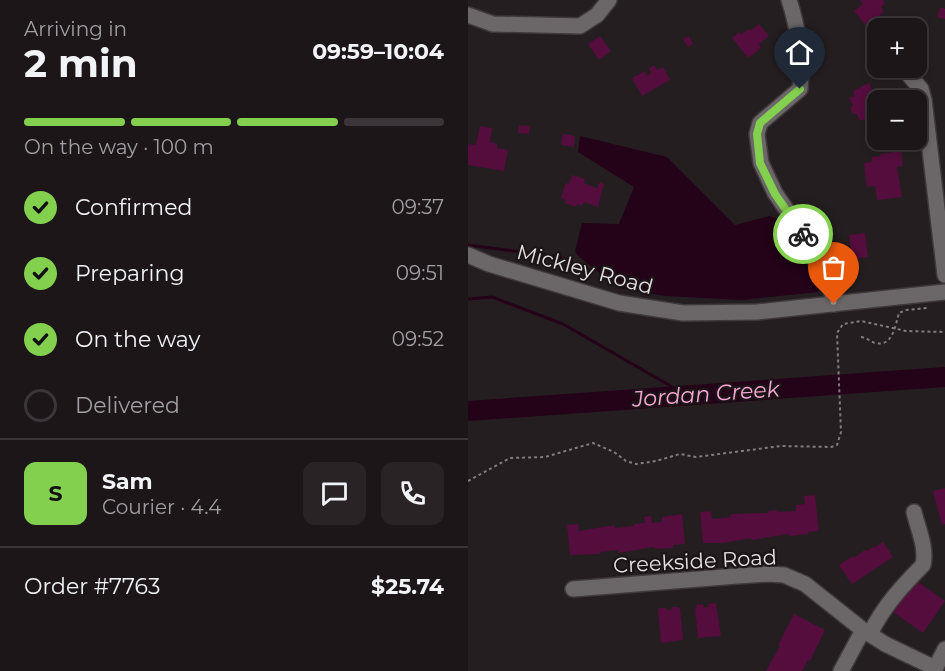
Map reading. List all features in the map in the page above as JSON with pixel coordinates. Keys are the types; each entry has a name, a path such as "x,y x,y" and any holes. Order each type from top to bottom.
{"street":[{"path":"468,15 493,24 580,26 597,15 609,0"},
{"path":"789,0 794,14 802,74 800,89 760,123 757,134 760,163 775,194 826,268 834,304"},
{"path":"912,78 921,89 924,100 945,275"},
{"name":"Mickley Road","path":"469,255 489,264 619,303 683,313 732,314 945,292"},
{"path":"841,671 882,612 923,565 925,557 914,512"},
{"name":"Creekside Road","path":"573,590 737,576 784,575 806,584 867,632 934,670"},
{"path":"934,670 945,649"}],"path":[{"path":"861,337 874,343 885,343 890,339 899,313 927,308"},
{"path":"468,481 510,458 545,457 593,443 636,464 680,454 696,458 781,446 831,447 837,445 841,432 837,341 839,328 848,322 868,321 894,329 945,332"}],"shaded area":[{"path":"580,136 667,157 735,225 770,216 787,222 819,292 741,300 665,296 618,288 578,256 575,251 582,223 619,224 634,187 578,152"}],"building":[{"path":"860,0 883,0 885,4 881,7 884,12 876,18 867,18 866,26 854,11 863,4"},
{"path":"940,7 945,9 945,19 937,17"},
{"path":"759,24 769,36 759,44 761,48 748,58 732,38 739,32 741,35"},
{"path":"600,36 611,51 599,60 588,44"},
{"path":"689,36 693,44 688,47 683,39"},
{"path":"654,65 657,70 663,67 670,80 642,96 632,78 645,71 647,76 651,73 649,68"},
{"path":"869,83 872,90 867,90 867,119 860,121 857,114 852,113 850,109 853,105 849,98 855,96 853,91"},
{"path":"519,125 530,126 529,134 518,133"},
{"path":"480,126 492,128 490,142 497,144 497,148 508,150 504,171 468,165 468,144 476,145"},
{"path":"563,134 575,136 574,147 561,145"},
{"path":"901,151 903,166 897,167 902,197 877,200 875,186 867,187 864,163 872,162 872,157 880,156 880,154"},
{"path":"572,175 585,179 584,183 597,188 600,182 604,184 598,207 584,202 582,206 577,204 576,207 565,203 566,200 561,198 566,183 569,184"},
{"path":"830,225 831,233 819,235 818,227"},
{"path":"865,233 868,257 849,259 848,254 851,254 849,235"},
{"path":"945,488 945,524 942,525 933,491"},
{"path":"815,495 819,531 724,543 703,543 700,512 711,511 712,519 731,517 731,514 768,513 768,511 777,510 777,512 796,511 796,505 805,504 804,496"},
{"path":"682,514 685,544 673,545 673,548 655,549 654,547 618,553 618,550 600,552 600,554 570,555 567,525 578,524 579,531 615,525 615,528 645,523 644,517 651,516 652,523 662,522 662,517"},
{"path":"883,542 893,557 852,584 839,565"},
{"path":"915,580 945,601 923,633 893,612"},
{"path":"716,603 721,636 698,638 696,605 703,604 704,608 709,607 708,604"},
{"path":"671,607 680,609 683,640 661,643 658,611 659,608 671,610"},
{"path":"794,614 825,630 810,661 808,660 802,671 766,671 780,646 778,645"}],"waterway":[{"path":"468,245 561,257"},
{"path":"468,299 492,297 563,324 688,396"},
{"name":"Jordan Creek","path":"468,411 945,377"}],"way so far":[{"path":"803,234 826,268 834,304"}],"route":[{"path":"800,89 760,123 757,134 760,163 775,194 803,234"}]}
